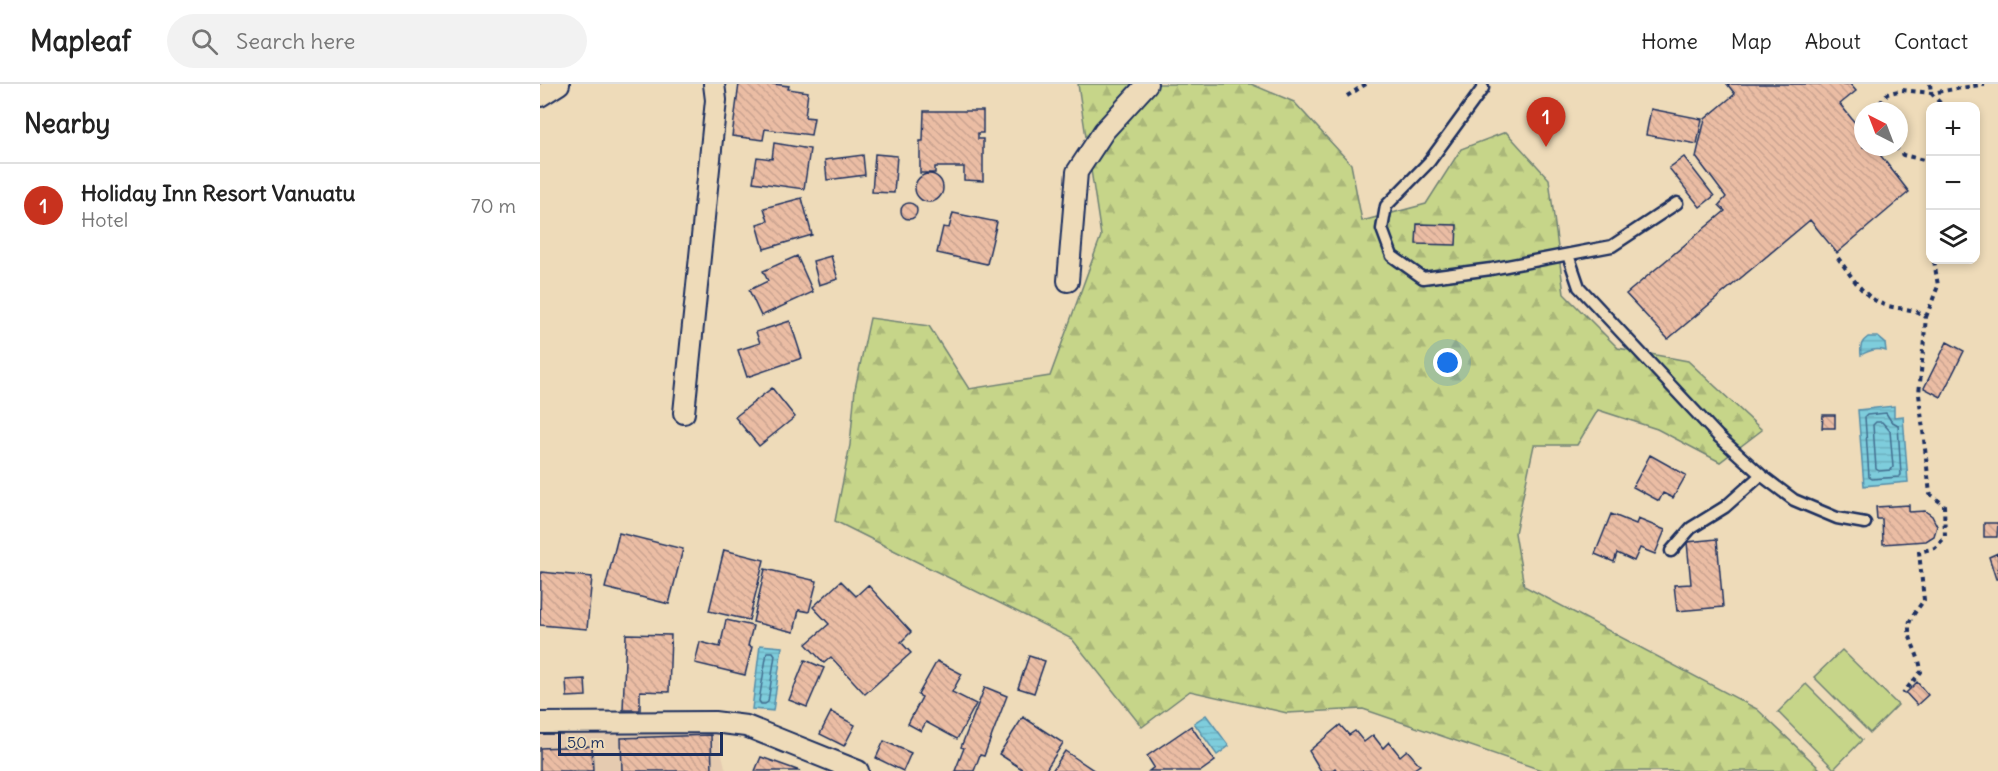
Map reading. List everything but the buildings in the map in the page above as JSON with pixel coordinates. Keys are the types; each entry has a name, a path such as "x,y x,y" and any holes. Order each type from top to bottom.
{"street":[{"path":"540,96 559,84"},
{"path":"684,413 716,100 714,84"},
{"path":"1068,280 1077,172 1104,131 1147,84"},
{"path":"540,723 714,722 746,726 858,771"}],"lane":[{"path":"1483,88 1429,162 1386,207 1382,229 1392,256 1423,278 1491,269 1612,246 1677,203"},
{"path":"1568,255 1579,287 1718,436 1761,475 1794,500 1837,518 1865,523"},
{"path":"1671,551 1691,528 1725,507 1761,475"}],"path":[{"path":"1347,96 1366,84"},
{"path":"1930,84 1931,93 1939,102"},
{"path":"1881,102 1887,94 1902,90 1931,93 1985,84"},
{"path":"1907,156 1926,161"},
{"path":"1838,258 1863,291 1884,305 1918,310 1926,317"},
{"path":"1903,693 1922,672 1921,659 1908,634 1911,619 1924,600 1919,552 1935,548 1945,537 1944,505 1930,494 1919,394 1926,317 1938,286 1935,264"}],"shaded area":[{"path":"714,722 726,771 540,771 540,723"}],"green space":[{"path":"1078,84 1251,84 1294,102 1351,164 1362,221 1426,204 1461,149 1506,132 1549,179 1564,294 1618,348 1688,361 1762,430 1720,462 1657,429 1598,410 1577,445 1534,445 1515,533 1524,586 1757,709 1822,771 1544,771 1363,709 1287,713 1190,691 1142,727 1072,639 835,521 850,445 855,389 870,318 929,326 969,389 1050,376 1101,236"},
{"path":"1842,650 1898,705 1870,733 1814,677"},
{"path":"1806,684 1862,740 1834,769 1778,712"}],"water":[{"path":"1868,337 1878,337 1885,343 1886,351 1873,350 1861,355 1861,344"},
{"path":"1894,406 1894,417 1903,416 1908,482 1864,486 1858,410"},
{"path":"760,645 782,647 773,711 752,709"},
{"path":"1206,715 1229,746 1217,755 1194,723"}],"place":[{"name":"Holiday Inn Resort Vanuatu","path":"1546,147"}]}
